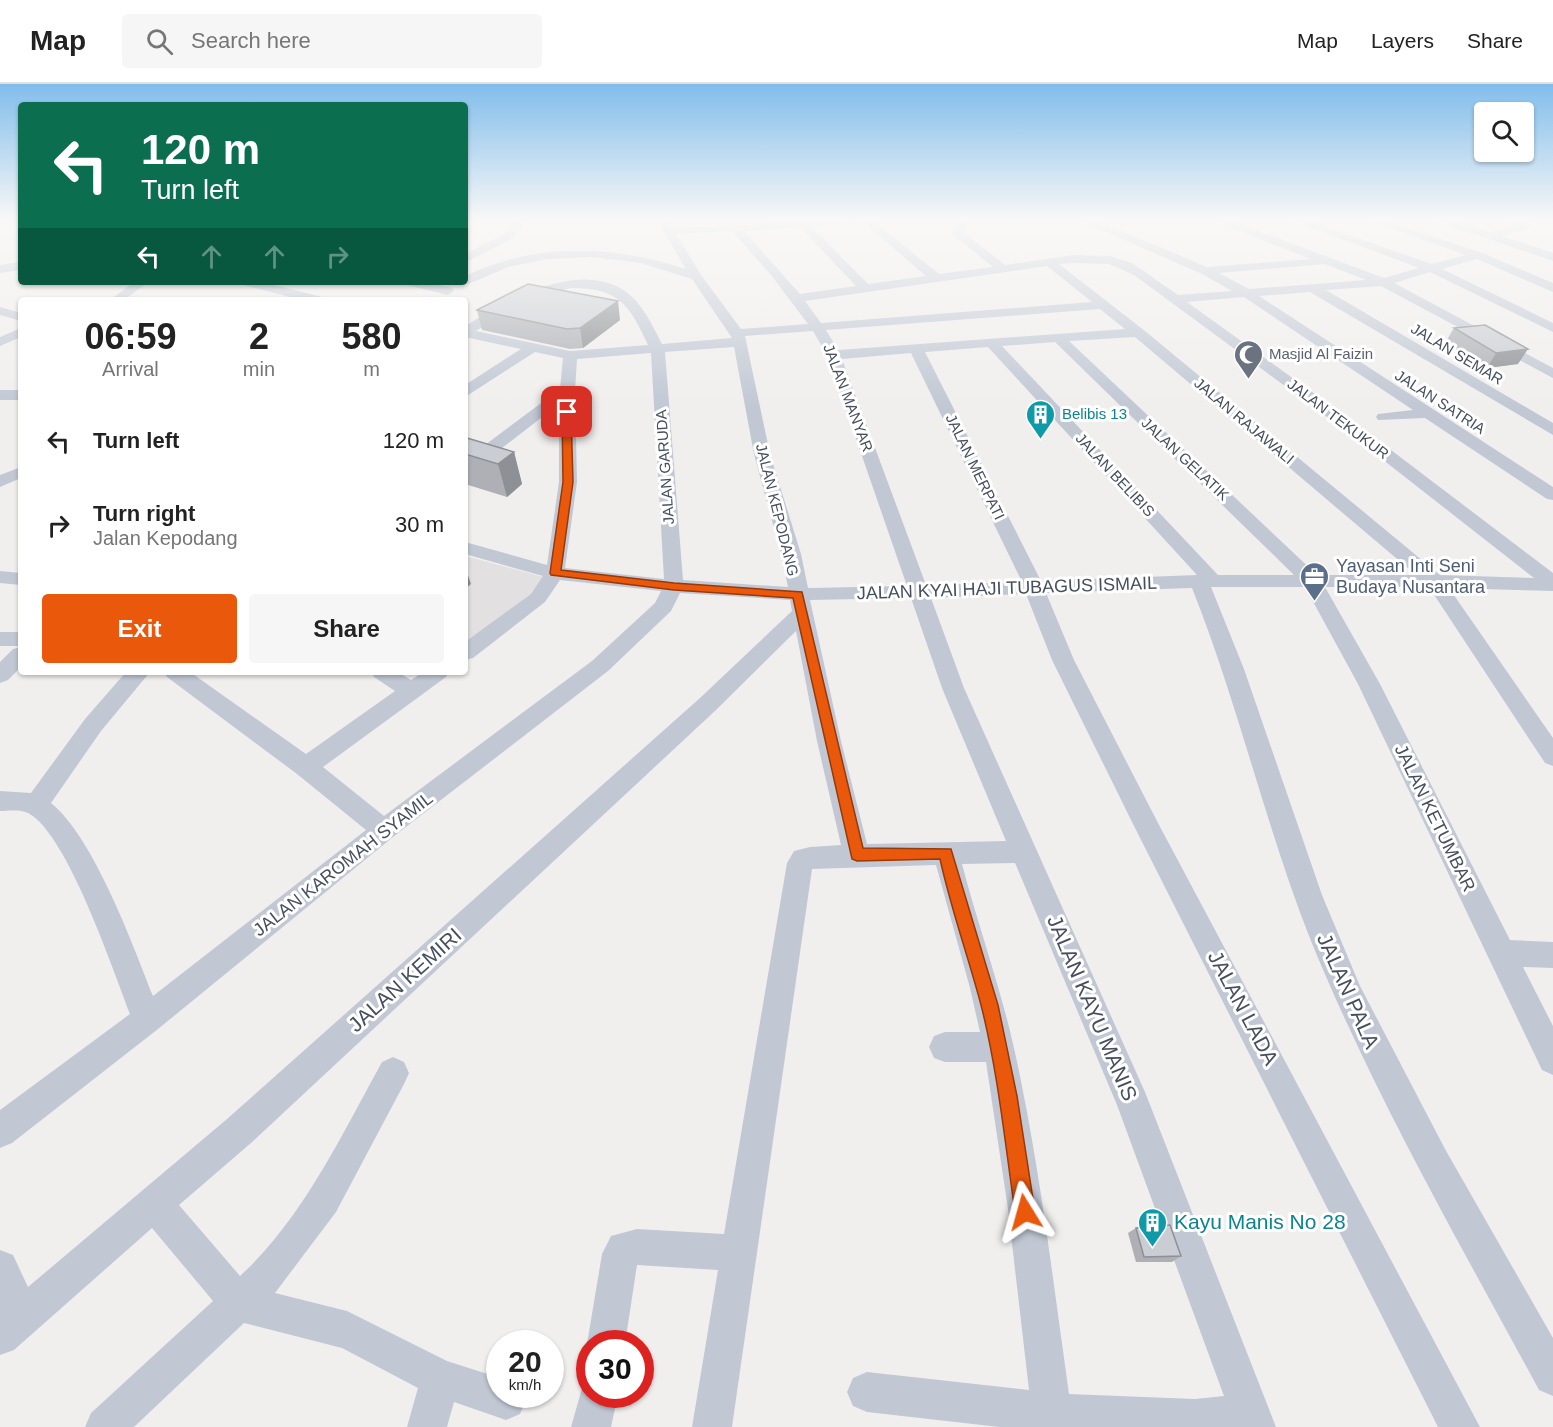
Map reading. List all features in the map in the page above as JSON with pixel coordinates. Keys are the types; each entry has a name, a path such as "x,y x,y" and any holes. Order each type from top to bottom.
{"street":[{"path":"468,331 512,302 534,292 565,284 588,283 602,285 634,304 656,347"},
{"name":"JALAN KEPODANG","path":"701,283 739,338 762,454 791,554 800,604 857,855"},
{"name":"JALAN MANYAR","path":"784,283 818,326 834,354 920,592"},
{"path":"860,283 866,289"},
{"name":"JALAN TEKUKUR","path":"798,298 866,289 906,288 925,283"},
{"name":"JALAN RAJAWALI","path":"1075,283 1435,581 1553,757"},
{"name":"JALAN TEKUKUR","path":"1151,283 1177,299 1356,431 1553,584"},
{"name":"JALAN SATRIA","path":"1227,283 1553,495"},
{"path":"1177,299 1375,283"},
{"path":"1384,283 1553,374"},
{"path":"1461,283 1553,328"},
{"path":"121,297 138,285"},
{"path":"259,285 305,297"},
{"path":"423,285 448,291"},
{"path":"437,297 459,285"},
{"name":"JALAN SEMAR","path":"1313,288 1553,429"},
{"path":"468,334 570,355 739,338 929,313 1104,305"},
{"path":"0,311 18,316"},
{"path":"834,354 915,350 1137,332"},
{"path":"0,342 18,333"},
{"name":"JALAN GELATIK","path":"1059,339 1311,580"},
{"name":"JALAN BELIBIS","path":"992,344 1206,581"},
{"path":"468,390 533,347"},
{"name":"JALAN GARUDA","path":"656,347 674,586"},
{"name":"JALAN MERPATI","path":"915,350 988,492 1033,587"},
{"path":"468,651 538,598 555,573 568,482 567,391 570,355"},
{"path":"468,466 567,391"},
{"path":"0,395 18,395"},
{"path":"1384,417 1427,413"},
{"path":"0,482 18,473"},
{"name":"JALAN KYAI HAJI TUBAGUS ISMAIL","path":"468,549 555,573 674,586 800,604 920,592 1206,581 1435,581 1553,584"},
{"path":"0,577 18,579"},
{"name":"JALAN KETUMBAR","path":"1311,580 1369,684 1553,1059"},
{"name":"JALAN PALA","path":"1206,581 1214,617 1263,766 1323,936 1354,1009 1388,1078 1553,1376"},
{"name":"JALAN KAROMAH SYAMIL","path":"0,1131 147,1019 384,830 600,666 659,612 674,586"},
{"name":"JALAN LADA","path":"1033,587 1064,660 1149,830 1460,1427"},
{"name":"JALAN KAYU MANIS","path":"920,592 953,688 1133,1104 1254,1420"},
{"name":"JALAN KEMIRI","path":"11,1326 239,1131 708,704 800,604"},
{"path":"0,639 18,639"},
{"path":"0,675 18,657"},
{"path":"36,805 93,725 136,675"},
{"path":"179,675 306,767 384,830"},
{"path":"387,675 411,691"},
{"path":"306,767 434,675"},
{"path":"0,801 36,805 64,832 101,906 147,1019"},
{"path":"712,1427 800,863 803,859 810,858 857,855 1024,852"},
{"path":"946,853 957,899 989,1005 998,1047 1023,1197 1052,1420"},
{"path":"1501,953 1553,955"},
{"path":"945,1047 998,1047"},
{"path":"105,1427 270,1273 324,1200 393,1073"},
{"path":"154,1203 239,1303 348,1330 440,1378 486,1393"},
{"path":"608,1330 620,1254 624,1249 740,1253"},
{"path":"0,1268 11,1326"},
{"path":"427,1427 440,1378"},
{"path":"867,1392 1052,1420 1254,1420"},
{"path":"591,1427 595,1408"}],"shaded area":[{"path":"468,557 544,577 524,605 468,642 468,586 470,584 468,583"}],"building":[{"path":"528,284 618,301 580,328 567,329 477,310"},
{"path":"1485,325 1528,349 1496,353 1454,328"},
{"path":"468,438 514,452 498,464 468,455"},
{"name":"Kayu Manis No 28","path":"1170,1225 1181,1256 1144,1257 1136,1228"}],"place":[{"name":"Masjid Al Faizin","path":"1248,380"},
{"name":"Belibis 13","path":"1041,440"},
{"name":"Yayasan Inti Seni Budaya Nusantara","path":"1315,602"},
{"name":"Kayu Manis No 28","path":"1153,1248"}],"route":[{"path":"567,412 568,482 555,573 674,586 798,594 829,741 857,855 946,853 957,899 989,1005 1008,1096 1025,1212"}]}
